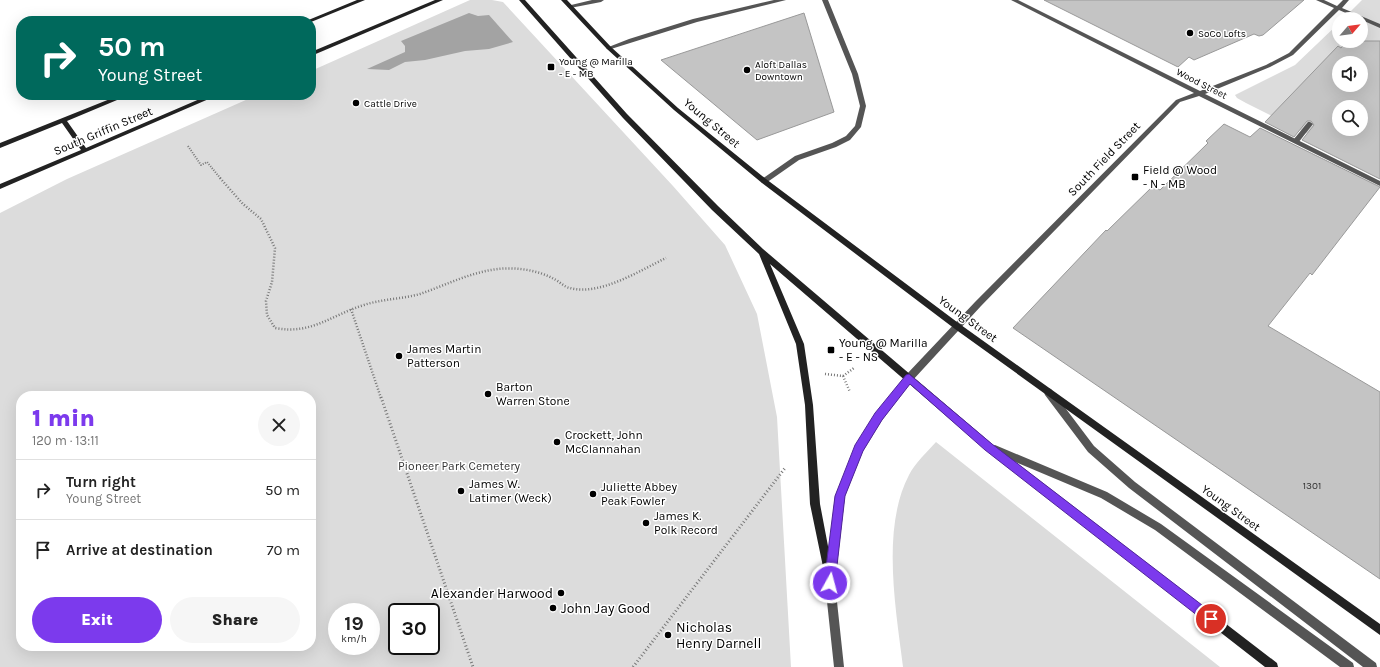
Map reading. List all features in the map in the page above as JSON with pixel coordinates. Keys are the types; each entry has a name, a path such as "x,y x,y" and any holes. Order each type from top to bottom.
{"main road":[{"path":"316,18 362,0"},
{"path":"316,52 440,0"},
{"path":"522,0 625,116 760,251 989,447 1273,667"},
{"name":"Young Street","path":"564,0 610,48 676,109 764,181 1047,392 1380,630"},
{"name":"South Griffin Street","path":"0,146 113,100"},
{"name":"South Griffin Street","path":"0,187 203,100"},
{"path":"63,120 85,151"},
{"path":"760,251 800,344 809,405 814,504 830,583"}],"street":[{"path":"570,6 601,0"},
{"path":"610,48 684,23 737,8 782,0"},
{"path":"764,181 797,158 834,145 848,138 858,128 863,106 855,74 825,0"},
{"name":"Wood Street","path":"1014,0 1380,184"},
{"path":"1319,0 1380,26"},
{"name":"South Field Street","path":"839,667 830,583 840,496 859,449 879,416 909,378 1164,113 1178,101 1268,66 1291,54 1346,0"},
{"path":"1296,141 1310,124"},
{"path":"1047,392 1090,449 1132,485 1372,667"},
{"path":"989,447 1104,495 1158,527 1349,667"}],"path":[{"path":"188,146 201,165 207,162 243,204 261,219 275,248 272,282 266,301 267,316 275,328 291,331 306,329 351,309 419,294 456,280 498,269 524,269 553,278 569,288 591,290 618,281 666,258"},
{"path":"351,309 473,667"},
{"path":"825,374 843,376 854,368"},
{"path":"843,376 850,392"},
{"path":"633,667 785,468"}],"green space":[{"name":"Pioneer Park Cemetery","path":"470,0 492,0 503,2 673,186 725,245 757,314 777,417 791,667 0,667 0,213 67,179 246,100 316,100 316,69"},
{"path":"1362,0 1380,0 1380,170 1246,103 1237,98 1235,95 1295,65 1332,30 1332,48 1368,48 1368,12 1350,12"},
{"path":"936,442 1220,667 903,667 894,595 893,544 895,519 900,496 909,475 918,462"}],"shaded area":[{"path":"469,13 478,16 489,15 513,42 489,49 465,51 425,60 405,62 389,70 367,69 405,52 405,46 401,41"}],"building":[{"name":"SoCo Lofts","path":"1044,0 1304,0 1263,35 1259,36 1254,34 1194,60 1189,57 1178,67"},
{"name":"Aloft Dallas Downtown","path":"804,13 834,112 757,140 661,60"},
{"path":"1368,41 1380,41 1380,179 1302,140 1314,125 1311,121 1307,121 1294,137 1265,122 1336,48 1368,48"},
{"path":"1224,124 1250,137 1260,128 1380,187 1312,275 1310,273 1268,326 1380,392 1380,579 1013,328 1106,230 1107,231 1153,186 1160,190 1208,143 1206,141"}],"place":[{"name":"SoCo Lofts","path":"1190,33"},
{"name":"Young @ Marilla - E - MB","path":"551,67"},
{"name":"Aloft Dallas Downtown","path":"747,70"},
{"name":"Cattle Drive","path":"356,103"},
{"name":"Field @ Wood - N - MB","path":"1135,177"},
{"name":"Young @ Marilla - E - NS","path":"831,350"},
{"name":"James Martin Patterson","path":"399,356"},
{"name":"Barton Warren Stone","path":"488,394"},
{"name":"Crockett, John McClannahan","path":"557,442"},
{"name":"James W. Latimer (Weck)","path":"461,491"},
{"name":"Juliette Abbey Peak Fowler","path":"593,494"},
{"name":"James K. Polk Record","path":"646,523"},
{"name":"Alexander Harwood","path":"561,593"},
{"name":"John Jay Good","path":"553,608"},
{"name":"Nicholas Henry Darnell","path":"668,635"}],"route":[{"path":"830,583 840,496 859,449 879,416 909,378 989,447 1211,619"}]}
